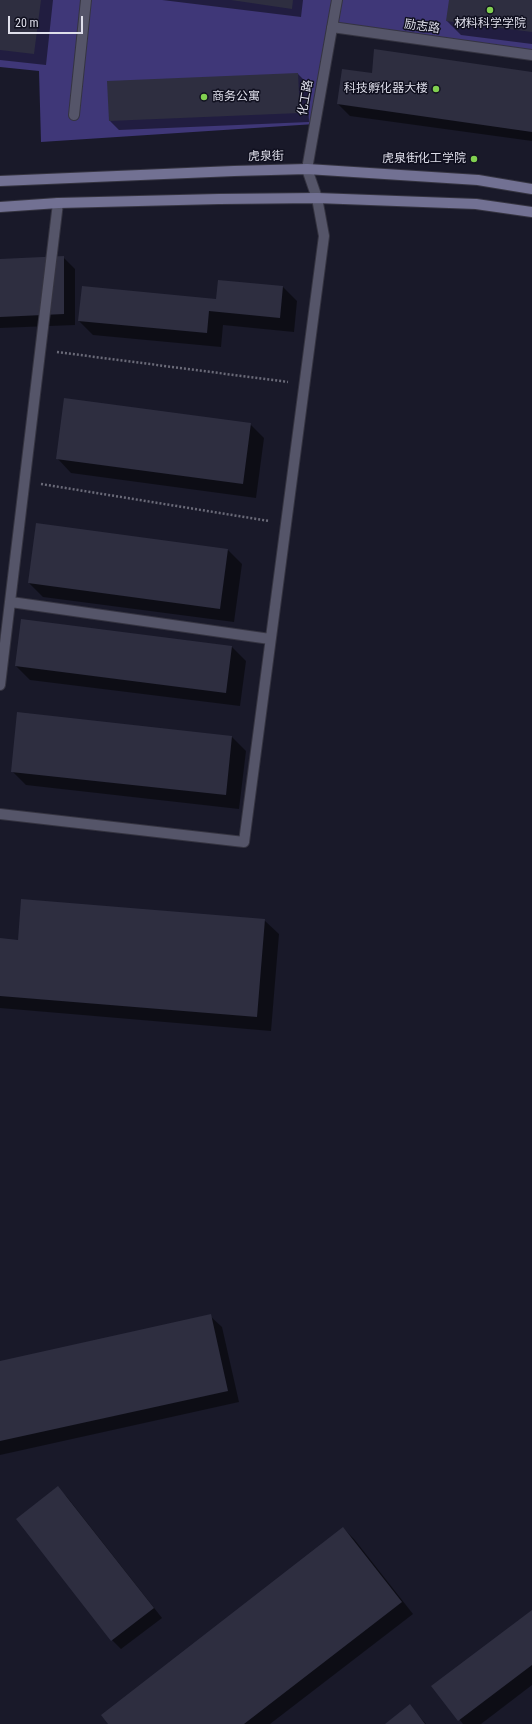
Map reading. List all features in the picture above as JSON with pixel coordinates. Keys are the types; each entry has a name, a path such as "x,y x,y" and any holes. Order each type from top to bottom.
{"main road":[{"name":"虎泉街","path":"0,181 234,170 307,170 478,180 532,189"},
{"path":"0,207 58,203 317,198 476,204 532,212"}],"street":[{"path":"74,115 86,0"},
{"name":"化工路","path":"0,814 244,842 324,236 317,198 307,170 337,0"},
{"name":"励志路","path":"332,27 532,55"},
{"path":"0,685 58,203"},
{"path":"11,602 270,639"}],"path":[{"path":"40,350 304,384"},
{"path":"25,482 286,524"}],"shaded area":[{"path":"0,0 532,0 532,55 332,27 315,124 41,142 39,71 0,67"}],"building":[{"path":"0,0 41,0 34,54 0,50"},
{"path":"231,0 293,0 292,9"},
{"name":"材料科学学院","path":"449,0 532,0 532,32 446,21"},
{"name":"科技孵化器大楼","path":"374,49 532,72 532,132 337,104 342,69 372,73"},
{"name":"商务公寓","path":"298,73 300,113 109,121 107,81"},
{"path":"64,256 64,314 0,317 0,259"},
{"path":"218,280 283,286 280,318 209,311 207,333 78,321 82,286 216,299"},
{"path":"64,398 251,423 243,484 56,459"},
{"path":"36,523 228,549 220,609 28,583"},
{"path":"21,619 232,646 226,693 15,666"},
{"path":"17,712 232,736 226,795 11,772"},
{"path":"21,899 265,919 257,1017 0,996 0,938 18,940"},
{"path":"211,1314 228,1391 0,1441 0,1361"},
{"path":"58,1486 154,1608 111,1641 16,1519"},
{"path":"343,1527 402,1602 244,1724 108,1724 101,1715"},
{"path":"532,1610 532,1665 458,1721 431,1686"},
{"path":"410,1704 425,1724 385,1724"}],"place":[{"name":"材料科学学院","path":"490,10"},
{"name":"科技孵化器大楼","path":"436,89"},
{"name":"商务公寓","path":"204,97"},
{"name":"虎泉街化工学院","path":"474,159"}]}
